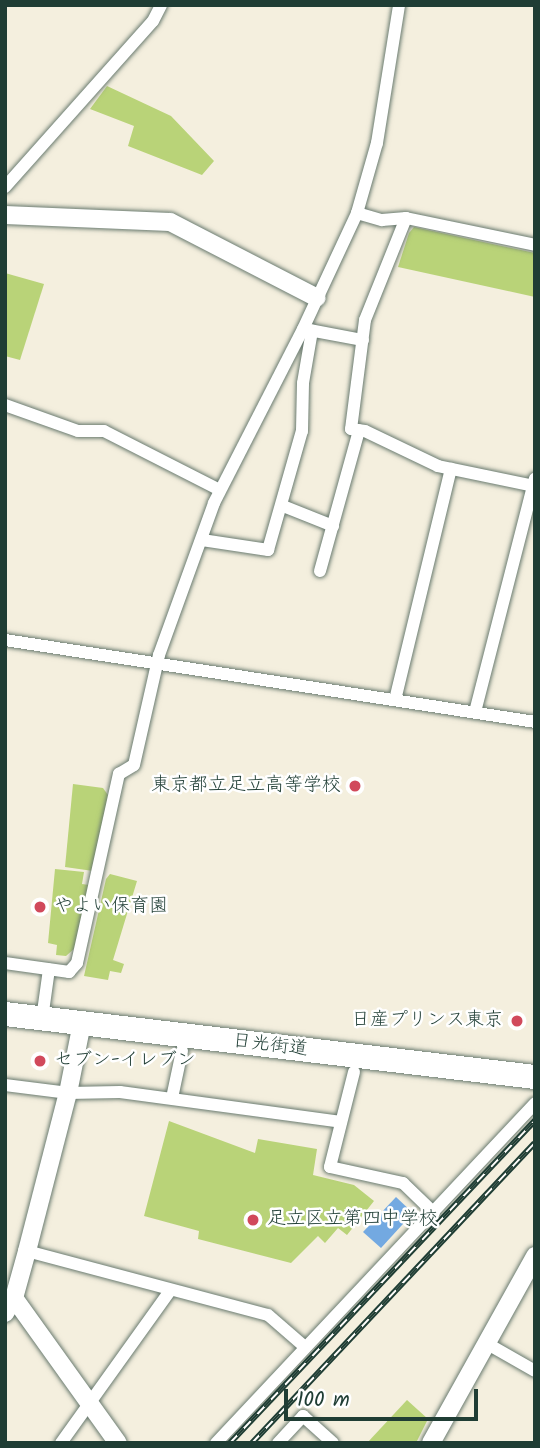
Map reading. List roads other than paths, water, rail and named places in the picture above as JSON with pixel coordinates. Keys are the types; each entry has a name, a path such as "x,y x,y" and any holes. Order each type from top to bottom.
{"highway":[{"name":"日光街道","path":"5,1014 42,1019 81,1031 182,1051 535,1093"},
{"name":"日光街道","path":"5,1030 81,1031 535,1077"}],"street":[{"path":"5,187 153,21 161,5"},
{"path":"5,963 69,972 77,963 119,774 134,765 159,663 220,490 307,330 317,298 357,213 377,143 399,5"},
{"path":"357,213 382,220 406,218 535,245"},
{"path":"5,215 170,222 317,298"},
{"path":"406,218 366,320 351,429 359,430 438,466 534,483 475,712"},
{"path":"307,330 363,340"},
{"path":"202,540 268,550 283,506 302,431 307,330"},
{"path":"5,405 78,431 104,431 220,490"},
{"path":"320,571 359,430"},
{"path":"395,700 451,469"},
{"path":"283,506 333,526"},
{"path":"5,640 535,722"},
{"path":"42,1019 49,969"},
{"path":"81,1031 68,1093 27,1251 8,1302 90,1403 118,1443"},
{"path":"172,1098 182,1051"},
{"path":"354,1072 330,1167 402,1183 434,1213"},
{"path":"5,1085 68,1093 120,1092 341,1122"},
{"path":"216,1443 535,1103"},
{"path":"27,1251 268,1315 304,1347"},
{"path":"431,1443 535,1256"},
{"path":"61,1443 170,1291"},
{"path":"486,1343 535,1371"},
{"path":"278,1443 303,1416 333,1443"}],"water":[{"path":"396,1197 413,1213 381,1248 363,1232"}],"railway":[{"path":"230,1443 535,1120"},
{"path":"252,1443 535,1143"}],"place":[{"name":"東京都立足立高等学校","path":"355,786"},
{"name":"やよい保育園","path":"40,907"},
{"name":"日産プリンス東京","path":"517,1021"},
{"name":"セブン-イレブン","path":"40,1061"},
{"name":"足立区立第四中学校","path":"253,1220"}]}
